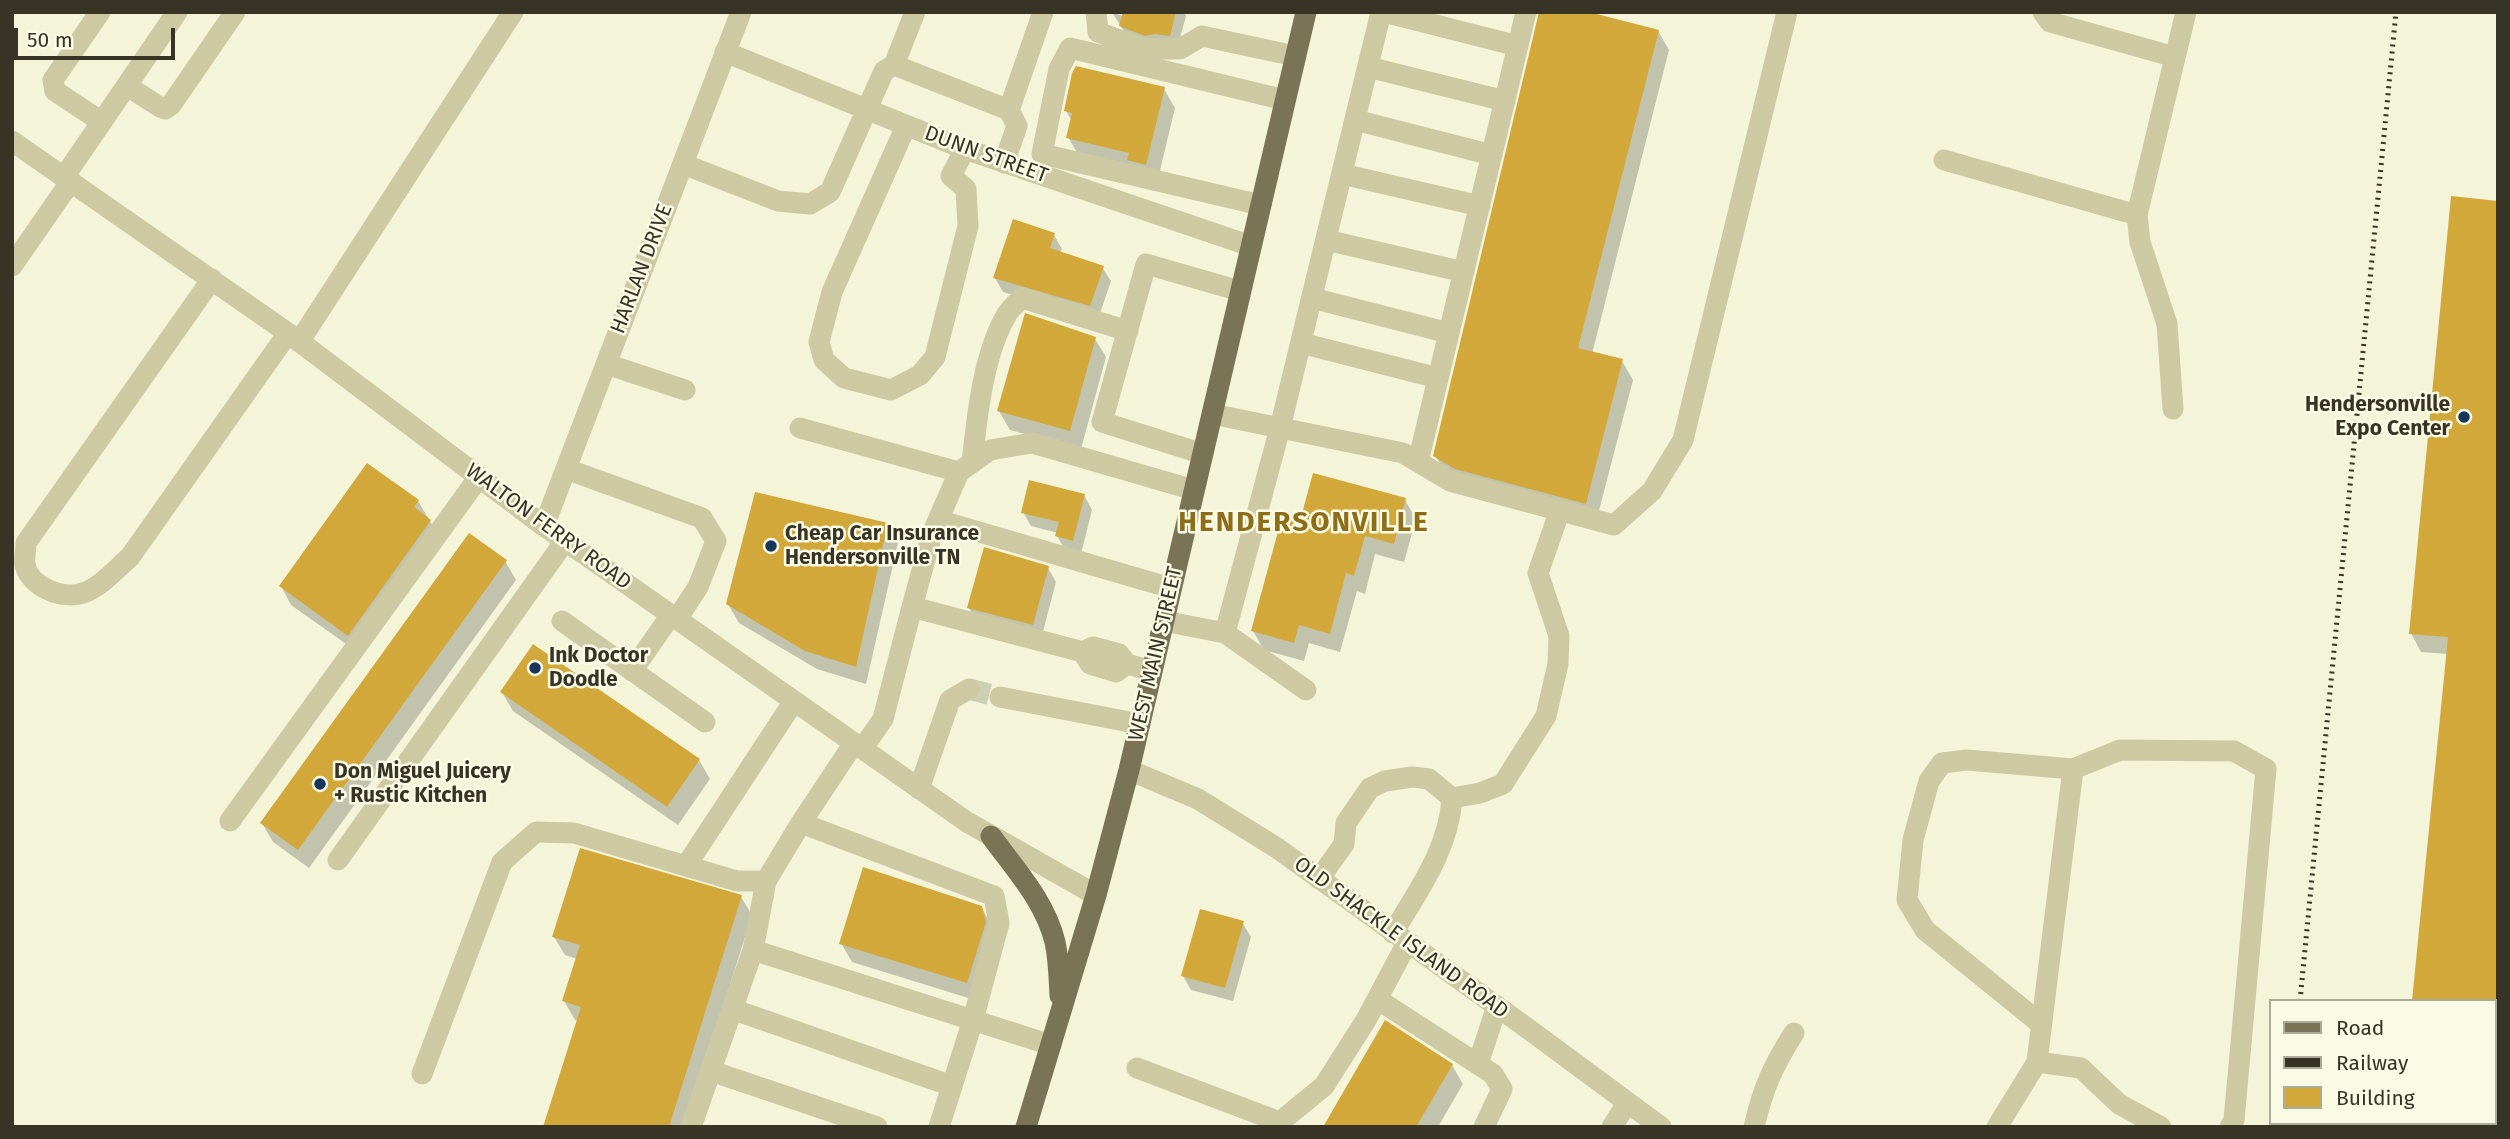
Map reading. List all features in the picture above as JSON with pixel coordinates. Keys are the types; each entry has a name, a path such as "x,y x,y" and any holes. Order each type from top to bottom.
{"main road":[{"name":"WEST MAIN STREET","path":"1026,1127 1096,895 1129,770 1306,12"},
{"path":"990,836 1032,892 1051,927 1058,961 1060,1013"}],"street":[{"path":"100,12 53,80 55,91 102,122"},
{"path":"12,266 102,122 177,12"},
{"path":"127,86 160,107 165,109 171,105 235,12"},
{"path":"212,279 26,543 25,566 35,581 56,594 82,594 105,580 130,557 294,337 513,12"},
{"name":"HARLAN DRIVE","path":"544,526 741,12"},
{"path":"683,164 778,201 810,204 830,192 884,71 894,65 915,12"},
{"path":"1009,110 1043,12"},
{"path":"1096,12 1098,32 1143,49 1180,49 1202,36 1295,56"},
{"path":"1225,633 1280,428 1382,12 1518,46"},
{"path":"1418,462 1526,12"},
{"path":"1212,414 1403,453 1450,481 1614,524 1652,491 1683,440 1787,12"},
{"path":"2043,12 2050,22 2175,57"},
{"path":"2173,409 2167,324 2140,242 2137,215 2186,12"},
{"path":"1261,205 1042,154 1059,69 1070,48 1285,100"},
{"name":"DUNN STREET","path":"725,52 965,149 1251,246"},
{"path":"894,65 1009,110 1017,126 1004,163"},
{"path":"1368,67 1505,101"},
{"path":"1355,120 1492,155"},
{"path":"906,126 828,305 820,342 824,360 844,379 891,390 920,375 935,357 968,226 966,189 951,176 965,149"},
{"name":"WALTON FERRY ROAD","path":"12,141 294,337 544,526 919,789 990,836 1096,895"},
{"path":"1944,160 2137,215"},
{"path":"1342,174 1480,206"},
{"path":"1326,240 1464,272"},
{"path":"1203,454 1102,422 1146,264 1240,291"},
{"path":"691,1127 753,950 766,881 801,823 858,746 883,719 938,520 965,467 994,345 1008,313 1022,298 1128,331"},
{"path":"1312,298 1449,333"},
{"path":"1301,343 1438,378"},
{"path":"606,364 685,390"},
{"path":"800,428 965,467 990,450 1032,443 1194,490"},
{"path":"566,469 702,519 716,541 698,587 632,671"},
{"path":"230,821 479,477"},
{"path":"1319,879 1344,844 1346,823 1370,789 1385,781 1412,776 1429,779 1452,798 1480,793 1503,784 1546,716 1558,664 1559,636 1538,573 1560,510"},
{"path":"938,520 1171,588"},
{"path":"338,860 565,541"},
{"path":"912,607 1083,652 1090,664 1116,672 1127,664 1152,671"},
{"path":"562,621 705,722"},
{"path":"1164,621 1225,633 1306,690"},
{"path":"919,789 950,700 969,690"},
{"path":"1000,697 1140,724"},
{"path":"686,866 794,701"},
{"path":"2041,1024 1925,930 1908,900 1913,840 1928,781 1942,763 1967,760 2073,769 2120,750 2234,751 2266,769 2236,1106 2230,1127"},
{"path":"1997,1127 2037,1062 2073,769"},
{"name":"OLD SHACKLE ISLAND ROAD","path":"1129,770 1198,799 1277,848 1661,1127"},
{"path":"1137,1068 1279,1124 1324,1086 1377,999 1400,938 1439,856 1452,798"},
{"path":"801,823 994,896 999,923 973,1020 939,1127"},
{"path":"422,1074 502,862 536,832 574,833 737,881 766,881"},
{"path":"753,950 1051,1045"},
{"path":"1377,999 1493,1074 1502,1089 1484,1127"},
{"path":"1478,1064 1497,1006"},
{"path":"732,1009 952,1086"},
{"path":"1754,1127 1772,1068 1794,1032"},
{"path":"2037,1062 2081,1068 2119,1104 2161,1127"},
{"path":"710,1071 877,1127"},
{"path":"1612,1127 1628,1103"}],"building":[{"path":"1123,12 1176,12 1170,36 1145,36 1119,26"},
{"path":"1539,12 1589,12 1659,30 1578,348 1623,359 1586,504 1455,469 1433,456"},
{"path":"1076,66 1165,87 1146,165 1127,160 1129,153 1066,138 1072,113 1064,111"},
{"name":"Hendersonville Expo Center","path":"2451,196 2498,201 2498,1001 2412,999 2448,637 2409,634"},
{"path":"1013,219 1055,233 1050,248 1104,266 1090,306 993,278"},
{"path":"1025,313 1096,337 1070,431 997,411"},
{"path":"367,463 419,500 414,507 431,520 348,636 279,586"},
{"path":"1313,473 1406,498 1394,544 1365,536 1354,576 1346,573 1330,634 1299,625 1294,643 1251,631 1283,513 1301,517"},
{"path":"1029,480 1085,494 1073,541 1055,536 1059,522 1021,513"},
{"path":"755,492 888,523 856,667 805,651 726,604"},
{"path":"469,533 507,560 298,850 260,823"},
{"path":"984,547 1049,566 1033,625 967,608"},
{"path":"533,644 700,759 667,807 500,692"},
{"path":"580,848 742,895 669,1127 543,1127 581,1007 562,1001 580,945 552,937"},
{"path":"863,867 982,906 986,922 967,983 839,944"},
{"path":"1200,909 1244,921 1225,988 1181,976"},
{"path":"1385,1020 1453,1064 1416,1127 1323,1127"}],"tunnel":[{"path":"969,689 1000,697"}],"railway":[{"path":"2300,999 2396,12"}],"place":[{"name":"Hendersonville Expo Center","path":"2464,417"},
{"name":"Cheap Car Insurance Hendersonville TN","path":"771,546"},
{"name":"Ink Doctor Doodle","path":"535,668"},
{"name":"Don Miguel Juicery + Rustic Kitchen","path":"320,784"}],"district":[{"name":"HENDERSONVILLE","path":"1304,523"}]}
